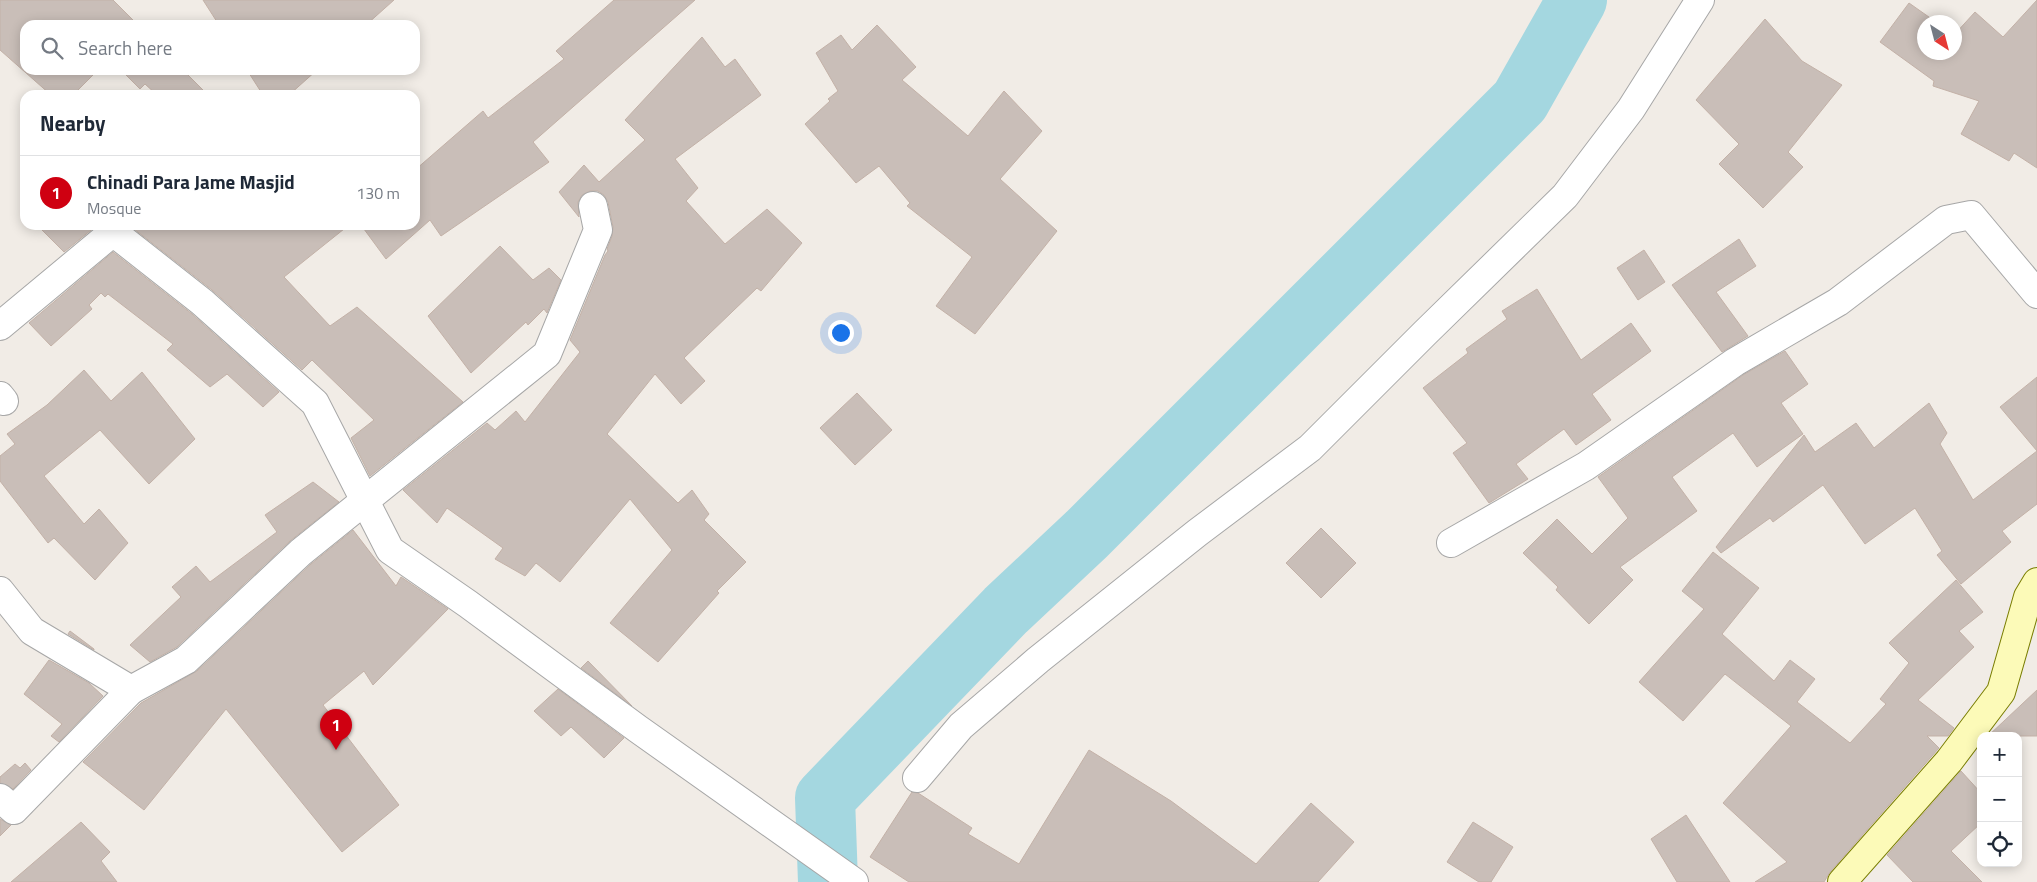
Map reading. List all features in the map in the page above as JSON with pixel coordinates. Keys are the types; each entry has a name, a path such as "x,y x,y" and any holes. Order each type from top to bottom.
{"street":[{"path":"916,778 961,726 1038,660 1198,532 1310,448 1565,196 1631,109 1700,0"},
{"path":"0,798 14,810 131,690 186,660 302,552 548,354 598,230 593,206"},
{"path":"1450,543 1586,466 1735,362 1838,302 1946,220 1971,215 2037,294"},
{"path":"0,326 113,232 202,302 315,403 390,550 854,882"},
{"path":"1842,882 1949,761 2001,692 2028,598 2037,582"},
{"path":"0,592 32,631 131,690"}],"building":[{"path":"0,0 113,0 133,20 20,20 20,68 0,50"},
{"path":"203,0 394,0 372,20 216,20"},
{"path":"614,0 695,0 533,142 549,162 441,236 430,220 420,229 420,166 483,111 488,118 564,59 556,51"},
{"path":"2037,0 2037,168 2014,153 2009,161 1961,134 1979,101 1933,86 1934,81 1880,42 1909,3 1926,15 1917,15 1917,60 1962,60 1962,26 1975,12 2003,37"},
{"path":"1765,19 1802,61 1842,85 1788,152 1803,167 1763,208 1719,164 1739,144 1696,100"},
{"path":"877,25 916,67 902,80 968,136 1004,91 1042,131 1000,179 1057,231 975,334 936,306 972,257 907,206 910,203 879,166 856,183 805,124 838,91 816,53 841,35 852,50"},
{"path":"702,37 725,67 735,59 761,95 675,159 698,188 686,201 725,244 767,209 802,243 761,291 757,288 684,358 705,381 681,404 655,374 607,434 678,503 692,490 709,514 704,520 746,562 717,591 719,593 658,662 610,623 672,550 630,499 560,582 536,563 525,576 495,559 503,548 447,508 437,523 403,490 487,423 495,430 516,411 525,422 580,352 570,340 608,251 613,227 608,202 604,195 598,191 590,191 582,195 578,202 579,217 559,192 584,165 599,182 645,140 625,120"},
{"path":"28,75 93,75 78,90 45,90"},
{"path":"126,75 188,75 203,90 152,90 145,84 140,89"},
{"path":"250,75 311,75 295,90 260,90"},
{"path":"42,230 91,230 64,252"},
{"path":"135,230 343,230 284,277 330,326 357,307 463,402 370,476 351,438 374,420 312,360 302,370 212,290"},
{"path":"365,230 419,230 386,259"},
{"path":"1739,239 1756,266 1716,292 1748,336 1722,352 1672,285"},
{"path":"500,246 533,280 549,268 561,280 547,313 544,309 528,325 526,322 471,373 428,316"},
{"path":"1644,250 1665,282 1638,300 1617,268"},
{"path":"113,252 192,314 279,392 263,407 227,374 210,387 167,350 173,344 108,294 105,297 101,293 89,305 92,309 51,346 29,323"},
{"path":"1537,289 1581,360 1631,323 1651,351 1592,394 1611,420 1576,445 1564,429 1516,464 1528,479 1489,503 1453,453 1467,443 1423,388 1468,353 1466,349 1507,319 1502,311"},
{"path":"1785,351 1808,384 1781,403 1803,434 1757,467 1733,433 1672,477 1697,511 1620,567 1633,580 1589,624 1556,590 1558,587 1523,553 1557,519 1592,554 1628,518 1598,477 1743,375"},
{"path":"84,370 111,401 142,372 195,439 149,484 100,430 44,476 84,524 99,509 128,543 95,580 54,538 48,543 0,481 0,456 15,444 7,434 47,405"},
{"path":"2037,377 2037,451 2000,407"},
{"path":"857,393 892,430 855,465 820,428"},
{"path":"1929,403 1947,433 1940,444 1973,500 2037,451 2037,504 2002,531 2011,542 1961,584 1937,555 1942,551 1915,508 1865,544 1823,485 1773,522 1770,518 1721,553 1716,547 1804,435 1815,452 1856,423 1874,448"},
{"path":"313,482 339,502 290,541 177,647 150,662 130,645 181,597 172,587 196,566 210,582 277,532 265,515"},
{"path":"1321,528 1356,563 1321,598 1286,563"},
{"path":"353,530 396,586 401,577 448,609 373,685 364,671 323,705 399,805 342,852 226,709 144,810 83,762 141,703 197,671 311,564"},
{"path":"1713,552 1759,588 1722,634 1774,681 1790,660 1815,679 1797,702 1850,743 1886,704 1880,699 1909,663 1889,643 1956,580 1983,612 1959,631 1974,647 1918,700 1954,728 1948,736 1927,736 1939,748 1830,872 1824,882 1755,882 1787,862 1723,803 1791,726 1725,674 1683,721 1639,682 1704,609 1682,591"},
{"path":"70,631 94,649 94,650 68,634"},
{"path":"49,660 89,683 103,696 59,742 51,736 62,724 24,694"},
{"path":"588,661 632,706 581,668"},
{"path":"558,689 624,738 604,758 571,727 561,736 534,711"},
{"path":"2037,690 2037,736 2022,736 2022,732 1992,732"},
{"path":"1089,750 1171,801 1256,864 1311,803 1354,842 1318,882 909,882 870,857 912,792 918,793 972,828 968,834 1019,864"},
{"path":"25,763 31,770 13,789 0,783 0,777 15,764 20,768"},
{"path":"1961,771 1977,789 1977,827 1951,851 1982,882 1913,882 1887,855"},
{"path":"1686,815 1730,882 1677,882 1651,839"},
{"path":"0,819 11,825 0,836"},
{"path":"81,822 110,852 101,861 117,882 11,882"},
{"path":"1473,822 1513,847 1491,882 1479,882 1447,862"}],"waterway":[{"path":"828,882 825,798 1006,610 1087,534 1520,101 1577,0"}],"place":[{"name":"Chinadi Para Jame Masjid","path":"336,750"}]}
